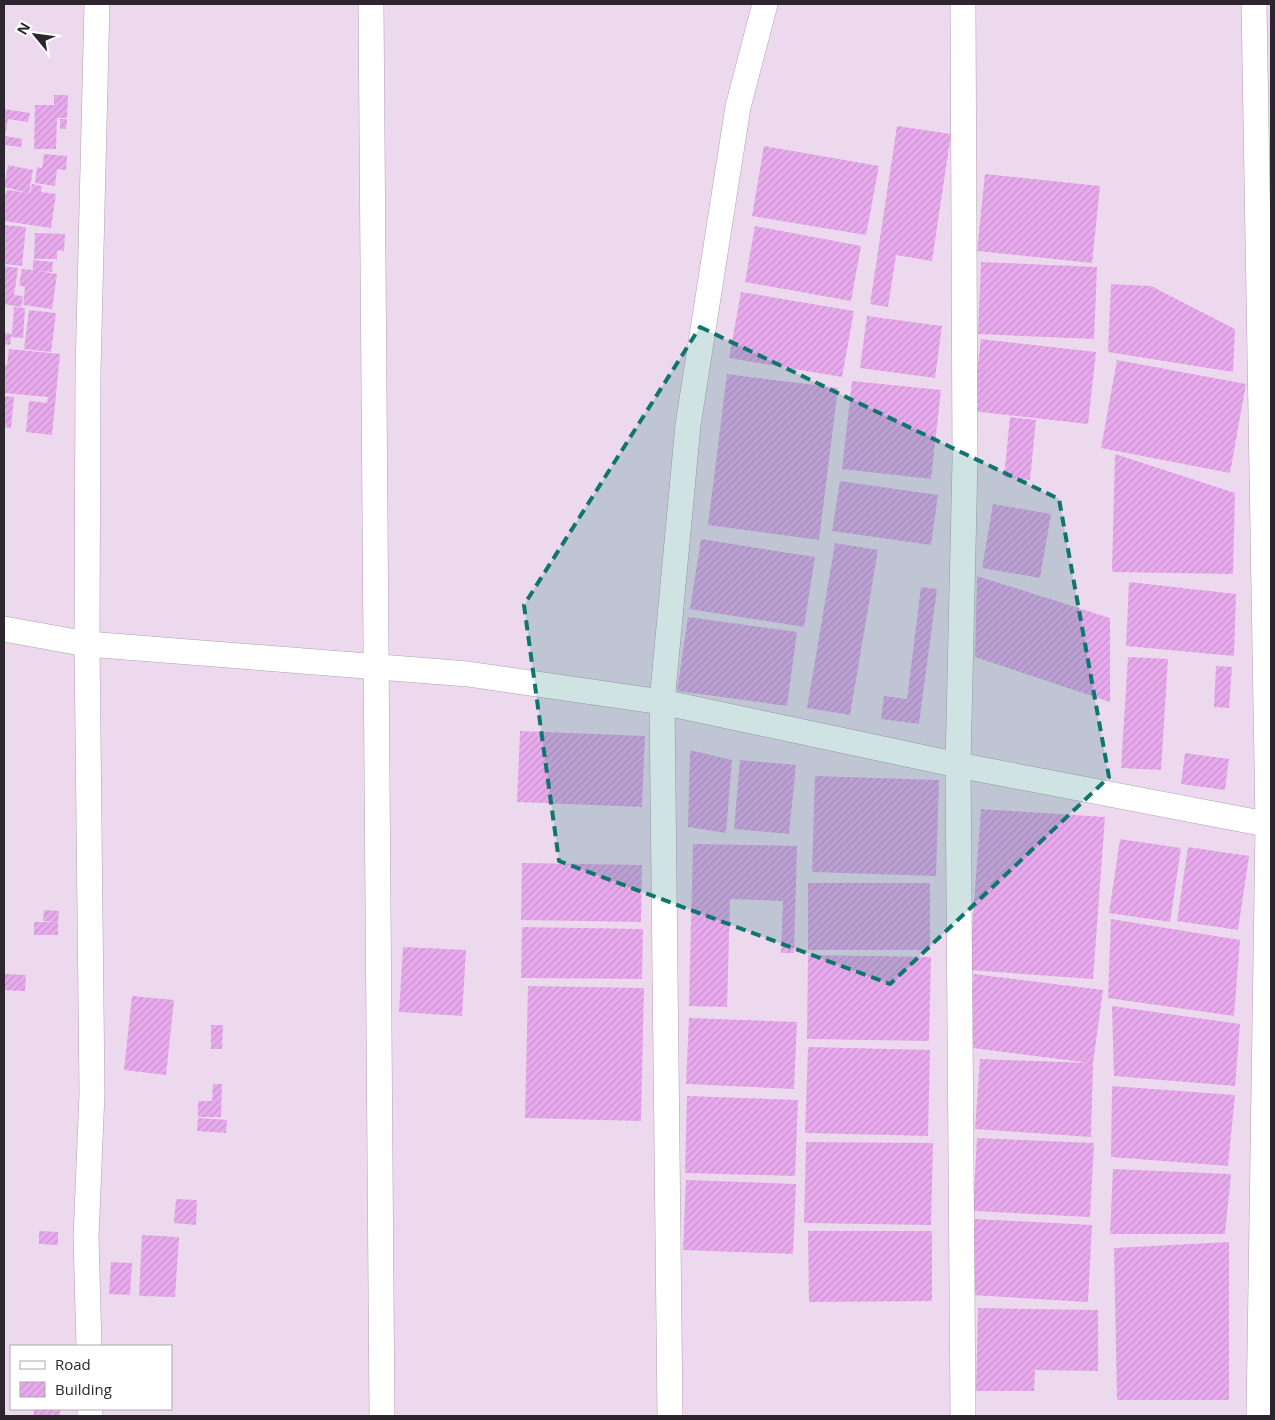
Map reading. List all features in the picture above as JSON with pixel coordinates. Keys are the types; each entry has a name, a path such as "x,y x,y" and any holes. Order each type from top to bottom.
{"street":[{"path":"89,1345 86,1237 92,1093 87,644 88,372 97,4"},
{"path":"371,4 382,1416"},
{"path":"670,1416 662,702 688,424 738,107 765,4"},
{"path":"963,4 965,461 958,765 963,1416"},
{"path":"1254,4 1270,824 1259,1416"},
{"path":"4,629 87,644 468,674 662,702 958,765 1270,824"}],"highlighted area":[{"path":"700,327 1059,499 1109,777 890,984 559,861 524,605"}],"building":[{"path":"54,95 68,95 67,118 57,118 56,149 34,149 35,105 54,105"},
{"path":"4,109 30,113 28,122 8,119 5,136 22,139 21,147 4,145"},
{"path":"60,119 67,119 66,129 60,129"},
{"path":"897,126 951,134 932,261 896,255 888,307 870,304"},
{"path":"764,146 879,166 866,235 752,216"},
{"path":"44,154 67,156 66,170 57,169 55,186 35,183 37,167 42,168"},
{"path":"8,165 33,170 29,193 4,187"},
{"path":"985,174 1100,186 1092,263 977,251"},
{"path":"32,184 42,186 41,192 56,194 51,228 4,221 4,198 7,190 30,193"},
{"path":"4,225 26,227 22,266 4,264"},
{"path":"755,226 861,246 851,301 745,282"},
{"path":"35,233 65,234 64,251 57,250 57,259 34,259"},
{"path":"33,260 53,262 52,272 38,271 57,274 52,309 23,305 25,287 19,285 22,269 33,270"},
{"path":"981,262 1097,267 1094,339 978,334"},
{"path":"4,266 18,268 14,295 23,296 21,307 4,304"},
{"path":"1111,284 1151,286 1235,329 1233,372 1108,352"},
{"path":"741,292 854,311 842,377 729,358"},
{"path":"14,307 25,308 23,338 11,337 10,345 4,344 4,333 12,334"},
{"path":"29,310 56,313 51,352 24,349"},
{"path":"867,316 942,326 935,378 860,368"},
{"path":"981,339 1096,352 1088,424 972,411"},
{"path":"9,349 60,354 52,435 26,432 29,401 47,403 48,397 4,393 4,365 7,365"},
{"path":"1117,360 1246,384 1230,473 1101,448"},
{"path":"727,374 838,388 819,540 708,525"},
{"path":"852,381 941,390 931,479 842,469"},
{"path":"4,396 14,397 11,428 4,427"},
{"path":"1010,417 1036,420 1030,480 1004,477"},
{"path":"1115,454 1235,493 1233,574 1112,572"},
{"path":"840,481 938,495 931,545 832,531"},
{"path":"993,504 1051,514 1040,578 982,568"},
{"path":"701,539 815,557 804,627 690,609"},
{"path":"835,543 878,550 850,715 807,708"},
{"path":"977,576 1110,618 1110,702 975,657"},
{"path":"1129,582 1236,594 1234,656 1126,646"},
{"path":"921,587 937,589 919,724 881,719 884,696 907,699"},
{"path":"688,617 797,632 787,706 677,691"},
{"path":"1128,657 1168,659 1161,770 1121,768"},
{"path":"1216,666 1232,667 1229,708 1214,707"},
{"path":"520,731 645,736 642,807 517,802"},
{"path":"690,750 732,760 726,833 688,827"},
{"path":"1185,753 1229,759 1225,790 1181,784"},
{"path":"740,760 796,765 789,834 734,829"},
{"path":"815,776 939,780 936,876 812,872"},
{"path":"981,809 1105,817 1093,979 969,970"},
{"path":"1120,839 1181,848 1170,922 1109,913"},
{"path":"693,844 797,846 794,953 781,953 783,901 730,899 727,1007 689,1006"},
{"path":"1188,847 1249,856 1238,930 1177,921"},
{"path":"522,863 642,865 641,922 521,920"},
{"path":"808,883 930,883 930,950 808,950"},
{"path":"44,910 59,911 58,922 43,921"},
{"path":"1111,919 1240,940 1234,1016 1108,998"},
{"path":"34,922 58,922 58,935 34,935"},
{"path":"522,927 643,929 642,979 521,978"},
{"path":"403,947 466,950 462,1016 399,1012"},
{"path":"808,955 931,957 929,1041 807,1039"},
{"path":"4,974 26,975 25,991 4,990"},
{"path":"974,974 1103,990 1093,1063 1091,1137 975,1129 980,1059 1090,1063 965,1047"},
{"path":"528,986 644,988 641,1121 525,1118"},
{"path":"132,996 174,1000 166,1075 124,1070"},
{"path":"1112,1006 1240,1024 1235,1086 1114,1076"},
{"path":"689,1018 797,1022 794,1089 686,1084"},
{"path":"211,1025 223,1025 222,1049 211,1049"},
{"path":"808,1047 930,1050 928,1136 805,1133"},
{"path":"213,1084 222,1084 221,1117 198,1117 198,1101 212,1101"},
{"path":"1112,1086 1235,1095 1228,1166 1111,1157"},
{"path":"687,1096 798,1100 795,1176 685,1173"},
{"path":"198,1118 227,1120 226,1133 197,1131"},
{"path":"977,1138 1094,1143 1090,1217 973,1211"},
{"path":"806,1142 933,1143 931,1225 804,1223"},
{"path":"1113,1169 1231,1174 1225,1234 1110,1234"},
{"path":"686,1180 796,1184 793,1254 683,1250"},
{"path":"176,1199 197,1200 196,1225 174,1223"},
{"path":"975,1219 1092,1225 1088,1302 971,1295"},
{"path":"39,1231 58,1232 58,1245 39,1244"},
{"path":"808,1231 932,1231 932,1301 809,1302"},
{"path":"142,1235 179,1237 175,1297 139,1296"},
{"path":"1229,1242 1229,1400 1117,1400 1114,1248"},
{"path":"111,1262 132,1263 130,1295 109,1294"},
{"path":"978,1308 1098,1310 1098,1371 1035,1370 1034,1391 976,1391"},
{"path":"34,1410 60,1410 60,1416 34,1416"}]}
